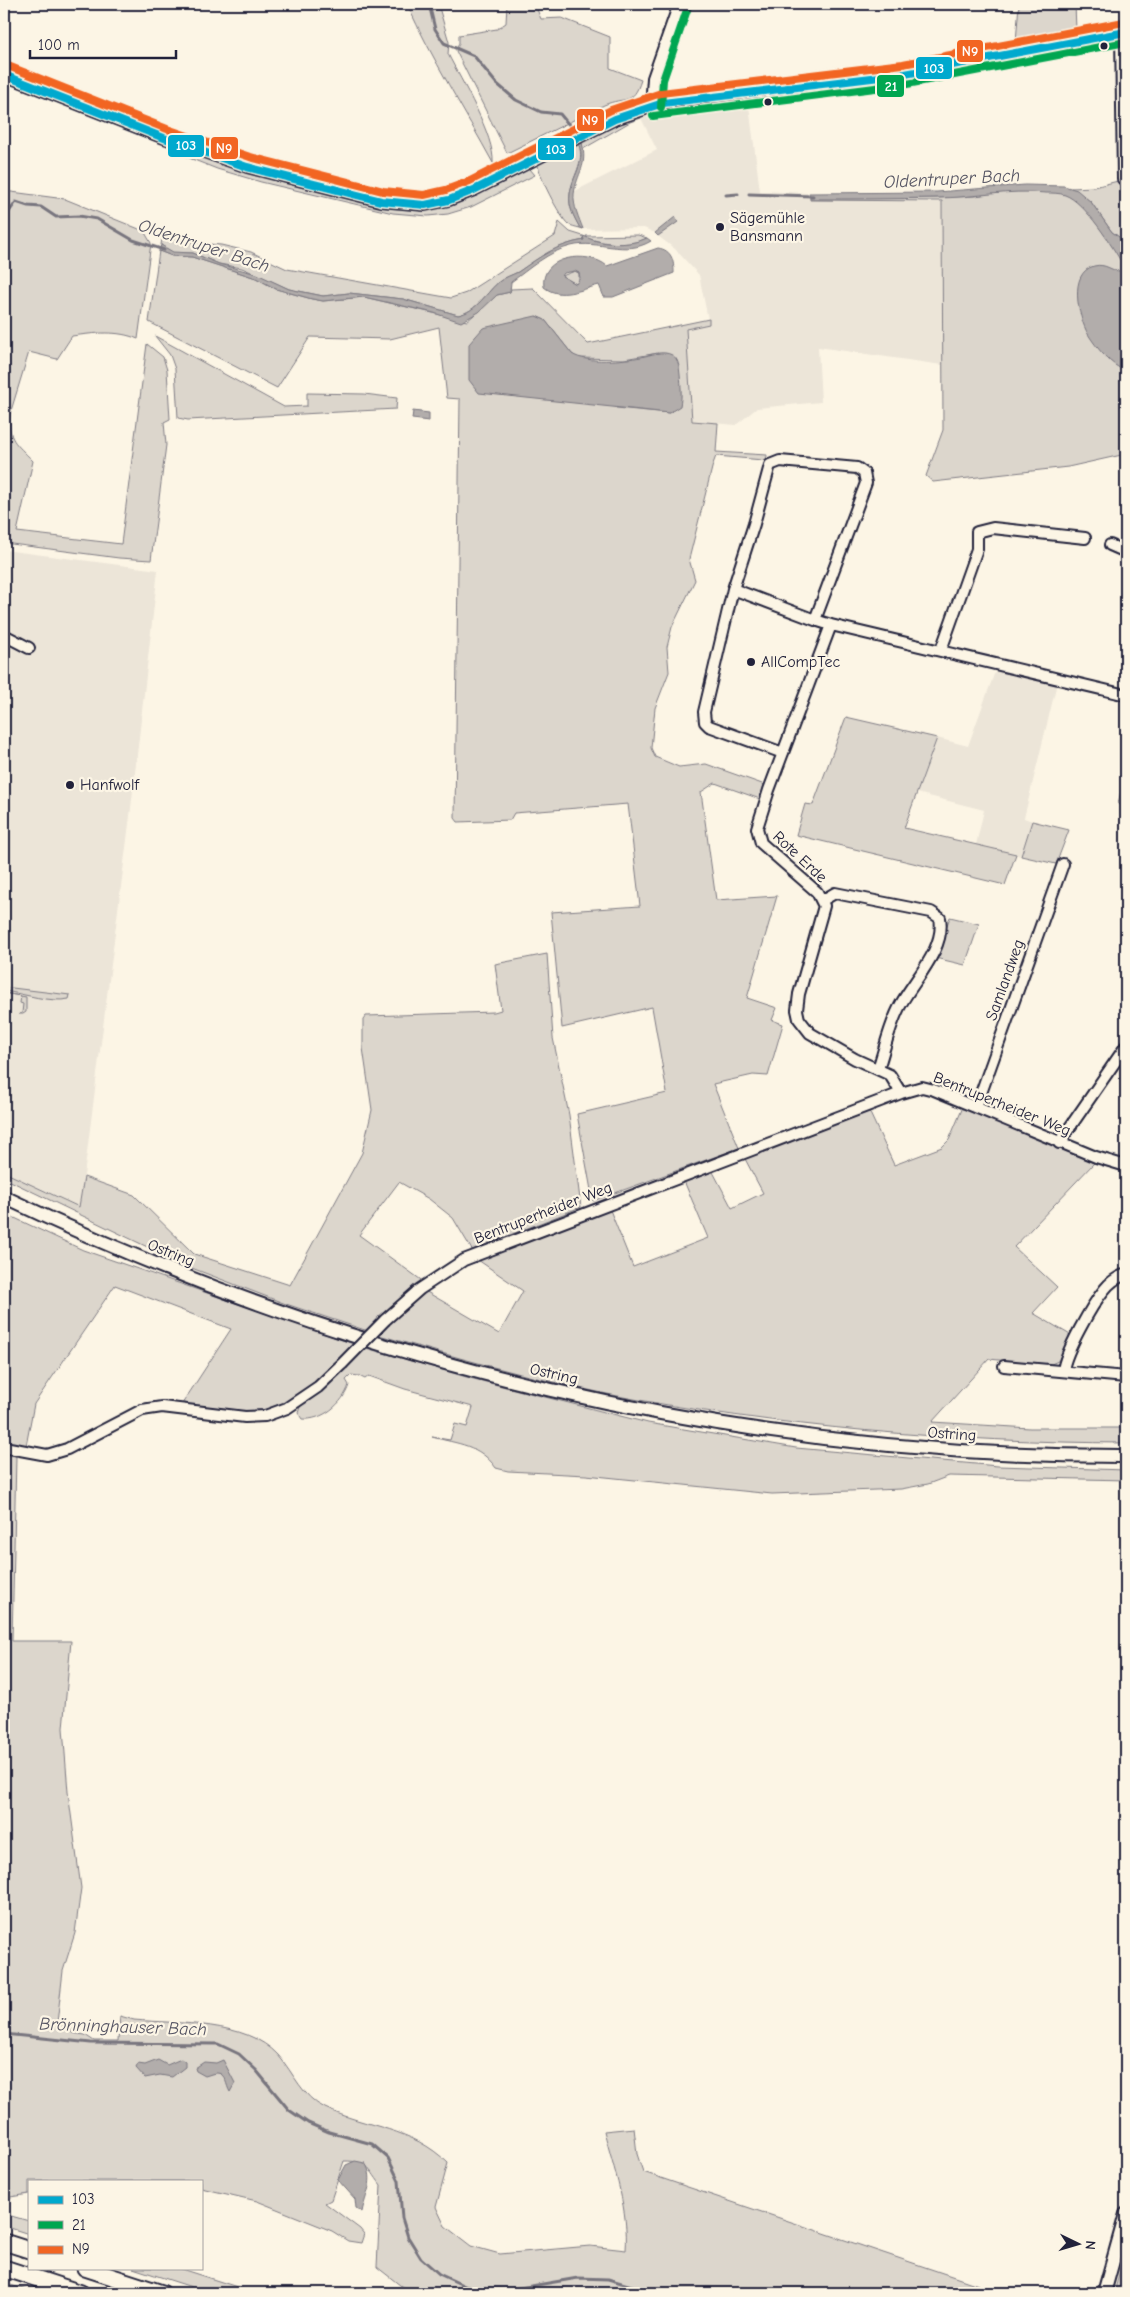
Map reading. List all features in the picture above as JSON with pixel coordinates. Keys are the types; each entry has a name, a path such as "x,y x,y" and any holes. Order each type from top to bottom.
{"highway":[{"path":"4,2242 28,2250"},
{"path":"4,2268 81,2293"},
{"path":"90,2270 162,2293"}],"main road":[{"name":"Ostring","path":"4,1197 155,1265 339,1333 415,1356 558,1392 748,1429 885,1446 1047,1456 1126,1456"},
{"path":"1104,2293 1126,2214"}],"street":[{"path":"651,106 653,78 679,4"},
{"path":"4,75 164,138 247,167 381,201 402,204 425,204 461,196 615,119 651,106 904,74 1124,32 1123,179"},
{"path":"783,753 709,726 705,722 704,712 733,589 754,524 770,464 780,461 857,468 864,473 866,482 815,620"},
{"path":"941,650 977,549 977,532 993,528 1085,538"},
{"path":"1110,545 1126,552"},
{"path":"733,589 831,625 1126,695"},
{"name":"Rote Erde","path":"831,625 758,820 758,836 761,843 823,900 824,914 799,994 797,1010 799,1019 810,1032 855,1059 894,1078 900,1093"},
{"path":"4,635 29,648"},
{"name":"Samlandweg","path":"976,1107 1063,864"},
{"path":"823,900 835,893 931,912 940,918 940,931 928,964 900,1005 878,1069"},
{"path":"1060,1143 1126,1046"},
{"name":"Bentruperheider Weg","path":"4,1447 47,1454 67,1449 130,1415 154,1408 173,1408 245,1417 265,1416 287,1408 318,1387 385,1320 420,1289 464,1260 900,1093 929,1088 1060,1143 1126,1166"},
{"path":"1063,1370 1068,1352 1103,1290 1113,1281 1126,1274"},
{"path":"1004,1366 1126,1377"}],"shaded area":[{"path":"407,4 438,4 449,42 448,54 489,138 493,163 438,65"},
{"path":"507,4 537,4 536,7 541,19 562,18 610,37 610,68 641,80 635,94 627,99 604,105 507,153 456,51 459,35 497,29 506,23"},
{"path":"1019,4 1075,4 1076,30 1016,42"},
{"path":"620,103 631,103 632,105 579,132 574,125"},
{"path":"726,103 740,108 749,106 760,191 809,193 810,200 942,200 942,365 818,347 821,402 757,408 736,425 692,421 686,329 709,324 699,275 675,249 658,236 678,222 675,218 655,233 644,228 583,229 576,210 574,195 575,191 657,150 641,118 690,107"},
{"path":"637,117 641,118 630,122 583,149 582,143 579,145 580,158 571,187 570,203 580,228 568,224 549,194 538,167 538,162 613,125"},
{"path":"174,127 243,154 404,193 427,192 450,187 492,168 494,174 473,186 448,195 424,199 403,199 383,196 224,155 170,134"},
{"path":"566,129 570,136 508,168 502,163"},
{"path":"582,143 584,158 575,186 574,203 583,229 580,228 574,216 570,199 571,187 581,158 579,145"},
{"path":"176,149 312,188 376,204 406,208 436,208 451,205 480,194 526,169 530,169 535,175 471,207 448,214 428,216 393,213 261,182 217,169 174,152"},
{"path":"1126,179 1126,242 1112,232 1091,202 1071,188 1094,187"},
{"path":"1025,185 1064,186 1077,190 1091,202 1112,232 1126,242 1126,371 1109,361 1088,334 1081,317 1077,296 1081,277 1086,270 1098,265 1120,271 1123,265 1113,247 1090,215 1073,199 1061,194 1032,192 950,198 857,199 810,199 809,193 937,192"},
{"path":"4,191 65,199 144,231 151,243 138,339 122,334 97,333 72,336 57,359 29,352 10,414 10,430 14,441 33,461 17,532 121,544 147,344 163,357 167,370 170,419 164,422 166,445 151,560 119,558 4,543"},
{"path":"1001,191 1045,192 1067,195 1086,211 1113,247 1126,248 1126,454 1068,467 933,482 926,476 943,430 942,201 810,199 936,198 976,196"},
{"path":"675,217 678,222 658,236 655,233"},
{"path":"559,222 570,232 583,236 584,240 557,248 542,256 495,285 471,310 458,315 403,299 349,293 323,296 289,289 242,268 219,264 193,253 173,253 161,245 163,233 195,243 221,245 251,252 287,269 451,298 466,293 555,236"},
{"path":"638,235 647,238 632,243 617,244 594,240 586,236"},
{"path":"583,236 595,241 622,244 647,238 651,241 631,248 581,244 563,248 540,261 511,282 510,292 497,295 479,312 461,322 434,313 364,297 323,301 312,299 276,289 256,278 192,257 172,256 159,251 161,245 173,252 193,253 219,264 257,274 289,289 323,296 349,293 403,299 458,315 471,310 502,280 557,248 584,240"},
{"path":"658,248 666,251 671,257 674,273 613,297 604,297 599,285 570,293 557,293 544,287 545,276 549,268 567,258 589,258 607,266","holes":["575,271 579,273 580,278 576,284 562,276 564,273"]},
{"path":"159,251 172,256 192,257 256,278 276,289 312,299 323,301 364,297 467,321 497,295 510,292 511,289 533,288 588,344 709,319 709,324 686,329 692,421 718,423 716,452 767,455 766,463 763,460 716,456 689,559 695,580 672,627 667,647 669,672 655,708 651,748 655,757 679,767 706,764 765,785 760,799 715,783 701,792 716,900 777,896 747,998 777,1008 772,1020 783,1024 768,1076 753,1075 713,1084 739,1148 593,1201 577,1114 667,1093 652,1007 562,1028 551,912 640,906 628,804 514,813 510,820 458,822 455,818 460,399 447,398 439,327 390,339 310,337 277,388 149,322","holes":["536,316 545,320 572,354 578,358 624,359 658,353 669,413 616,408"]},
{"path":"575,271 579,273 579,283 576,284 562,276"},
{"path":"536,316 545,320 572,354 579,357 596,360 616,360 661,353 672,355 679,366 680,406 669,413 479,393 469,380 469,344 483,328"},
{"path":"155,336 284,407 307,406 307,393 364,394 397,398 396,409 188,420 178,418 175,369 170,355"},
{"path":"413,411 429,413 429,421 412,419"},
{"path":"4,550 158,570 131,808 80,1207 4,1172"},
{"path":"996,669 1057,683 1024,818 1032,821 1021,856 976,845 984,810 917,793 937,738 968,746"},
{"path":"846,717 937,738 904,828 1016,854 1005,885 796,835 805,804 813,805"},
{"path":"1126,769 1126,806 1118,804"},
{"path":"1032,821 1069,830 1056,864 1021,856"},
{"path":"950,917 979,924 965,965 935,958"},
{"path":"547,954 553,1038 569,1115 581,1207 472,1250 453,1218 429,1199 399,1182 359,1235 424,1282 368,1331 286,1304 189,1267 4,1178 4,1172 79,1207 84,1177 134,1195 194,1254 290,1285 362,1153 372,1110 363,1048 363,1020 366,1016 494,1012 501,1010 495,964"},
{"path":"4,987 70,995 69,999 46,999 4,991"},
{"path":"21,996 26,997 26,1012 19,1014 22,1013 23,1004 20,1003"},
{"path":"963,1107 1094,1163 1014,1247 1057,1287 1033,1313 1072,1336 1058,1361 1049,1365 989,1359 932,1422 1030,1428 1126,1428 1126,1443 996,1440 930,1436 800,1424 671,1406 578,1388 492,1367 379,1335 397,1313 425,1291 499,1334 523,1291 478,1260 610,1210 633,1267 708,1238 684,1181 712,1170 732,1208 763,1193 744,1157 869,1111 894,1165 942,1147 949,1140"},
{"path":"4,1213 83,1250 354,1344 331,1369 306,1391 277,1408 261,1412 243,1413 182,1404 231,1329 115,1285 34,1404 26,1446 4,1441"},
{"path":"366,1348 470,1378 648,1423 796,1448 998,1466 1126,1470 1126,1480 949,1476 928,1484 901,1489 772,1494 586,1475 508,1471 496,1468 475,1449 432,1437 450,1440 455,1424 467,1427 473,1407 405,1389 369,1376 365,1379 351,1375 346,1380 349,1385 346,1392 337,1405 317,1417 302,1419 298,1413 301,1404 327,1385"},
{"path":"4,1453 16,1456 12,1641 71,1641 63,1728 68,1792 81,1888 75,1933 63,1971 57,2023 72,2028 72,2033 85,2035 94,2041 118,2041 120,2016 134,2020 211,2026 248,2035 278,2055 304,2091 317,2103 341,2115 420,2142 448,2163 436,2207 445,2226 471,2246 500,2254 590,2246 626,2250 623,2205 604,2131 634,2128 637,2154 643,2172 1002,2293 410,2293 377,2267 381,2185 366,2166 352,2161 344,2161 331,2200 325,2203 360,2229 364,2234 361,2243 348,2241 332,2231 257,2201 202,2188 202,2180 28,2180 28,2194 4,2198"},
{"path":"181,2059 185,2062 185,2067 172,2077 160,2075 145,2078 136,2068 138,2064 145,2065 158,2060 167,2065"},
{"path":"223,2060 235,2083 230,2092 222,2075 217,2073 205,2076 196,2071 195,2068 204,2062 216,2063"},
{"path":"355,2161 365,2163 370,2175 369,2188 362,2212 356,2208 355,2199 338,2180 346,2165"},
{"path":"4,2214 28,2221 28,2234 4,2226"},
{"path":"1126,2249 1126,2293 1114,2293"},
{"path":"139,2270 184,2270 256,2293 210,2293"},
{"path":"4,2283 36,2293 4,2293"}],"waterway":[{"path":"429,4 435,29 444,43 474,56 496,83 516,100 541,112 560,114 574,131"},
{"name":"Oldentruper Bach","path":"726,195 738,194"},
{"name":"Oldentruper Bach","path":"749,194 813,196"},
{"name":"Oldentruper Bach","path":"4,214 9,212 16,202 28,206 41,207 56,217 79,216 97,219 133,240 164,250"},
{"name":"Brönninghauser Bach","path":"4,2034 91,2043 218,2044 239,2054 256,2070 289,2110 308,2123 329,2132 372,2144 388,2158 399,2181 402,2218 408,2237 421,2258 439,2274 467,2287 508,2290 578,2278 608,2279 655,2293"}],"transit line":[{"name":"21","path":"661,107 663,80 688,7"},
{"name":"N9","path":"8,66 167,129 250,157 383,191 424,195 446,190 470,181 611,110 661,93 903,64 1124,22"},
{"name":"103","path":"4,75 164,138 247,167 381,201 425,205 449,200 474,190 615,119 663,103 905,74 1126,32"},
{"name":"21","path":"653,116 907,84 1126,42"}],"place":[{"name":"Sägemühle Bansmann","path":"720,227"},
{"name":"AllCompTec","path":"751,662"},
{"name":"Hanfwolf","path":"70,785"}]}
